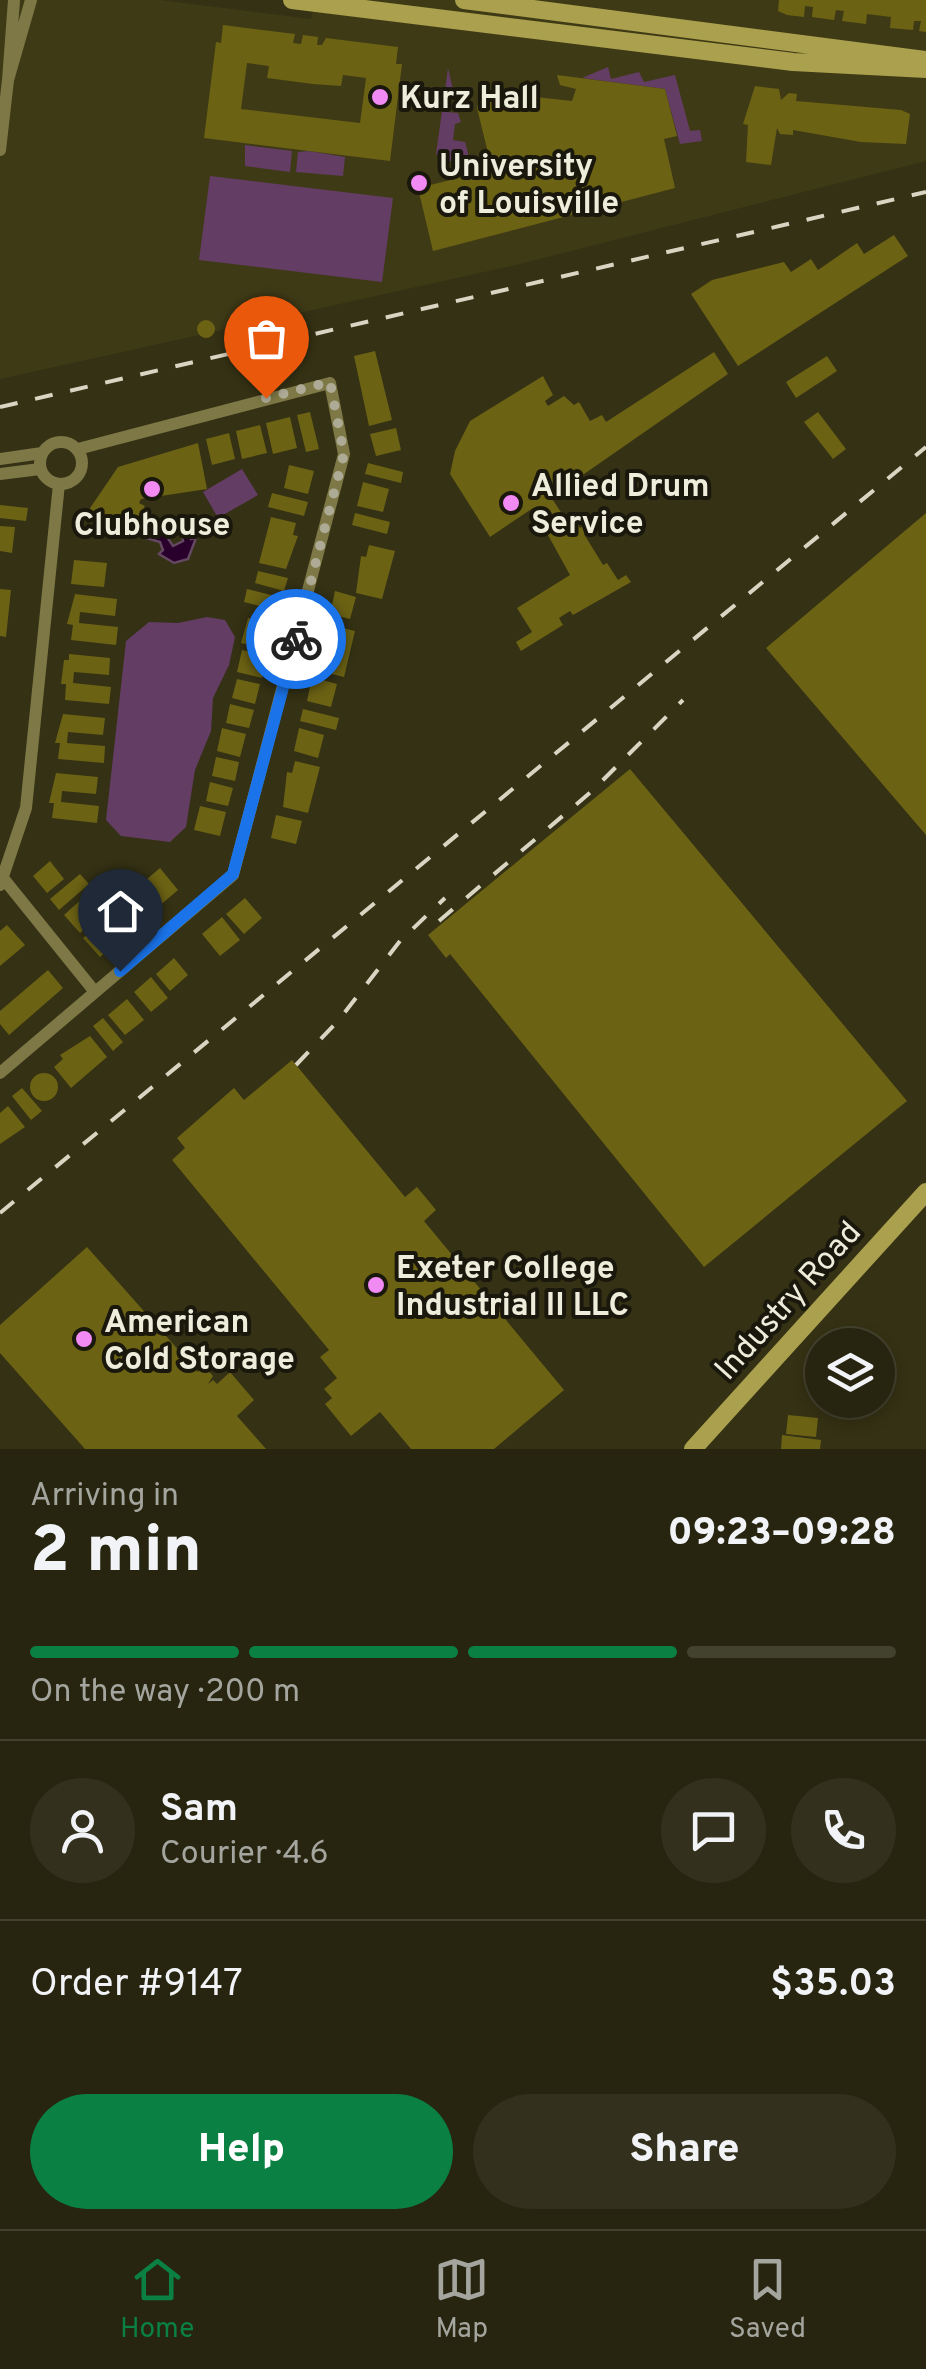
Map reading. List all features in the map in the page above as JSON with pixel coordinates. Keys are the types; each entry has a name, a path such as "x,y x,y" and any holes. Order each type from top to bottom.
{"main road":[{"path":"292,0 793,62 926,69"},
{"path":"464,0 926,60"},
{"name":"Industry Road","path":"693,1449 926,1192"}],"street":[{"path":"8,80 14,0"},
{"path":"0,150 2,103 31,0"},
{"path":"0,459 42,453 63,442 78,449 330,382 344,454 233,874 2,1067"},
{"path":"59,484 80,473 78,449"},
{"path":"40,469 42,453"},
{"path":"0,474 40,469 59,484"},
{"path":"59,484 26,808 2,882 95,992"}],"shaded area":[{"name":"University of Louisville","path":"0,0 160,0 311,19 315,0 926,0 926,161 516,265 0,379"},
{"path":"608,67 611,79 639,72 644,82 675,75 690,131 700,130 702,141 680,144 665,89 582,78"},
{"path":"448,68 455,98 450,99 447,112 458,113 461,122 455,124 453,140 465,142 469,157 446,162 436,154"},
{"path":"245,145 292,151 290,172 245,166"},
{"path":"298,152 345,157 343,176 296,172"},
{"path":"210,176 393,198 382,282 199,260"},
{"path":"242,469 258,495 218,518 203,492"},
{"path":"155,519 173,546 183,541 180,523 189,522 191,539 196,538 188,559 174,563 159,554 163,550 160,542 146,538 145,529"},
{"path":"207,617 225,620 235,637 229,665 213,698 211,731 195,770 186,827 170,842 121,836 106,820 126,641 149,622 178,623"}],"building":[{"path":"779,0 926,0 926,32 919,31 921,21 914,21 913,30 890,28 891,17 867,14 866,24 842,21 844,11 836,10 834,20 812,17 813,7 805,6 804,17 787,15 778,11"},
{"name":"Kurz Hall","path":"223,25 295,34 293,43 301,44 303,35 318,37 317,45 322,45 326,38 398,47 396,64 402,64 390,161 204,138 216,42 221,43","holes":["247,63 269,66 267,78 313,84 341,86 343,75 366,78 360,123 241,109"]},
{"path":"557,75 665,89 677,136 664,139 675,188 433,251 418,188 479,173 477,164 490,161 477,108 480,98 491,92 572,101 576,89 560,85"},
{"path":"755,86 779,89 781,100 789,93 797,94 796,101 901,110 910,114 906,144 861,142 793,130 793,135 780,134 777,128 771,165 746,162 748,125 743,124"},
{"path":"894,235 908,256 738,366 691,294 712,280 784,262 791,272 811,259 818,270 857,243 864,254"},
{"path":"206,320 213,322 213,336 206,338 199,336 197,329 199,322"},
{"path":"375,351 392,420 369,426 354,356"},
{"name":"Allied Drum Service","path":"714,352 728,374 551,497 568,523 575,519 580,528 584,525 588,532 584,534 603,565 607,563 618,580 626,575 631,582 573,615 570,611 559,618 563,625 521,651 516,642 532,632 517,608 570,575 533,508 490,537 450,474 455,451 470,421 543,376 553,395 545,401 548,406 564,396 574,405 579,402 590,421 602,415 606,422"},
{"path":"827,356 837,371 796,398 786,382"},
{"path":"310,412 319,449 306,452 297,415"},
{"path":"818,412 846,449 833,459 804,422"},
{"path":"290,417 297,448 273,454 266,423"},
{"path":"260,425 267,453 242,459 236,431"},
{"path":"396,428 401,450 376,456 370,434"},
{"path":"229,433 235,459 212,465 206,439"},
{"name":"Clubhouse","path":"198,443 207,489 141,499 139,503 145,506 128,531 124,528 119,534 86,514 118,467"},
{"path":"368,463 403,472 401,483 365,474"},
{"path":"289,465 314,471 308,494 284,488"},
{"path":"363,482 389,489 383,512 357,506"},
{"path":"272,493 308,502 304,516 268,507"},
{"path":"0,505 28,508 26,521 0,518"},
{"path":"355,513 390,522 387,534 352,525"},
{"path":"926,513 926,835 766,648"},
{"path":"271,517 296,523 293,535 298,536 286,569 259,563"},
{"path":"0,526 15,527 12,553 0,551"},
{"path":"369,545 395,551 382,599 356,593 361,556 366,557"},
{"path":"74,560 107,563 104,587 71,584"},
{"path":"258,571 288,578 284,591 255,583"},
{"path":"0,589 11,590 6,637 0,636"},
{"path":"247,589 283,598 279,611 244,602"},
{"path":"335,591 356,597 350,619 330,614"},
{"path":"75,594 117,599 115,616 80,612 79,623 118,627 116,645 71,640 73,625 67,624"},
{"path":"248,618 275,625 268,649 241,643"},
{"path":"330,625 355,631 344,677 319,671 322,658 317,657"},
{"path":"242,650 267,656 262,678 237,672"},
{"path":"69,654 110,658 109,675 74,672 73,683 111,687 109,704 65,700 66,684 61,684 64,660 69,660"},
{"path":"312,677 337,684 331,707 307,701"},
{"path":"237,679 260,684 255,704 232,698"},
{"path":"230,704 254,710 249,728 226,723"},
{"path":"303,709 339,718 336,730 300,721"},
{"path":"63,714 105,718 103,735 68,732 67,743 105,746 104,763 58,759 60,743 55,743"},
{"path":"222,728 246,734 240,757 217,751"},
{"path":"299,728 324,735 318,758 294,751"},
{"path":"216,757 239,762 235,781 212,776"},
{"path":"295,761 320,767 308,813 283,807 287,772 292,773"},
{"path":"630,769 907,1101 704,1267 450,954 446,958 428,935"},
{"path":"56,773 98,777 96,794 62,791 61,802 99,806 97,823 52,818 54,803 49,803"},
{"path":"210,782 233,788 228,806 206,801"},
{"path":"200,806 226,812 220,836 194,830"},
{"path":"276,815 302,821 296,844 271,838"},
{"path":"50,861 64,879 47,893 33,876"},
{"path":"160,868 178,890 158,907 140,885"},
{"path":"80,874 89,884 59,910 50,899"},
{"path":"137,891 154,912 135,927 118,907"},
{"path":"84,897 100,915 80,933 64,915"},
{"path":"245,898 262,918 244,934 226,914"},
{"path":"222,917 240,940 220,956 202,934"},
{"path":"106,919 122,938 100,957 83,938"},
{"path":"7,925 25,945 0,966 0,931"},
{"path":"174,958 188,975 170,991 156,974"},
{"path":"48,970 63,988 9,1035 0,1024 0,1011"},
{"path":"151,977 168,998 151,1012 134,992"},
{"path":"127,999 144,1020 125,1035 108,1015"},
{"path":"103,1018 123,1042 113,1051 93,1026"},
{"path":"90,1036 107,1057 71,1088 54,1067 63,1059 60,1055"},
{"name":"Exeter College Industrial II LLC","path":"292,1060 405,1197 417,1187 436,1210 424,1221 564,1390 494,1449 411,1449 380,1412 351,1436 325,1404 332,1398 324,1389 337,1378 320,1357 329,1350 172,1160 185,1148 177,1138 234,1088 244,1100"},
{"path":"44,1073 54,1077 58,1087 54,1097 44,1101 34,1097 30,1087 34,1077"},
{"path":"22,1088 42,1111 31,1120 12,1096"},
{"path":"8,1106 25,1127 0,1144 0,1113"},
{"name":"American Cold Storage","path":"87,1247 198,1372 204,1366 213,1376 208,1384 213,1380 217,1384 230,1372 254,1400 237,1416 266,1449 85,1449 0,1353 0,1325"},
{"path":"788,1415 818,1418 816,1437 786,1434"},
{"path":"782,1435 821,1440 820,1449 781,1449"}],"railway":[{"path":"0,407 926,192"},
{"path":"0,1213 926,447"},
{"path":"439,921 592,791 683,700"},
{"path":"296,1065 338,1021 400,941 445,898"}],"way so far":[{"path":"266,398 330,382 344,454 296,639"}],"place":[{"name":"Kurz Hall","path":"380,97"},
{"name":"University of Louisville","path":"419,183"},
{"name":"Clubhouse","path":"152,489"},
{"name":"Allied Drum Service","path":"511,503"},
{"name":"Exeter College Industrial II LLC","path":"376,1285"},
{"name":"American Cold Storage","path":"84,1339"}],"route":[{"path":"120,971 233,874 296,639"}]}
